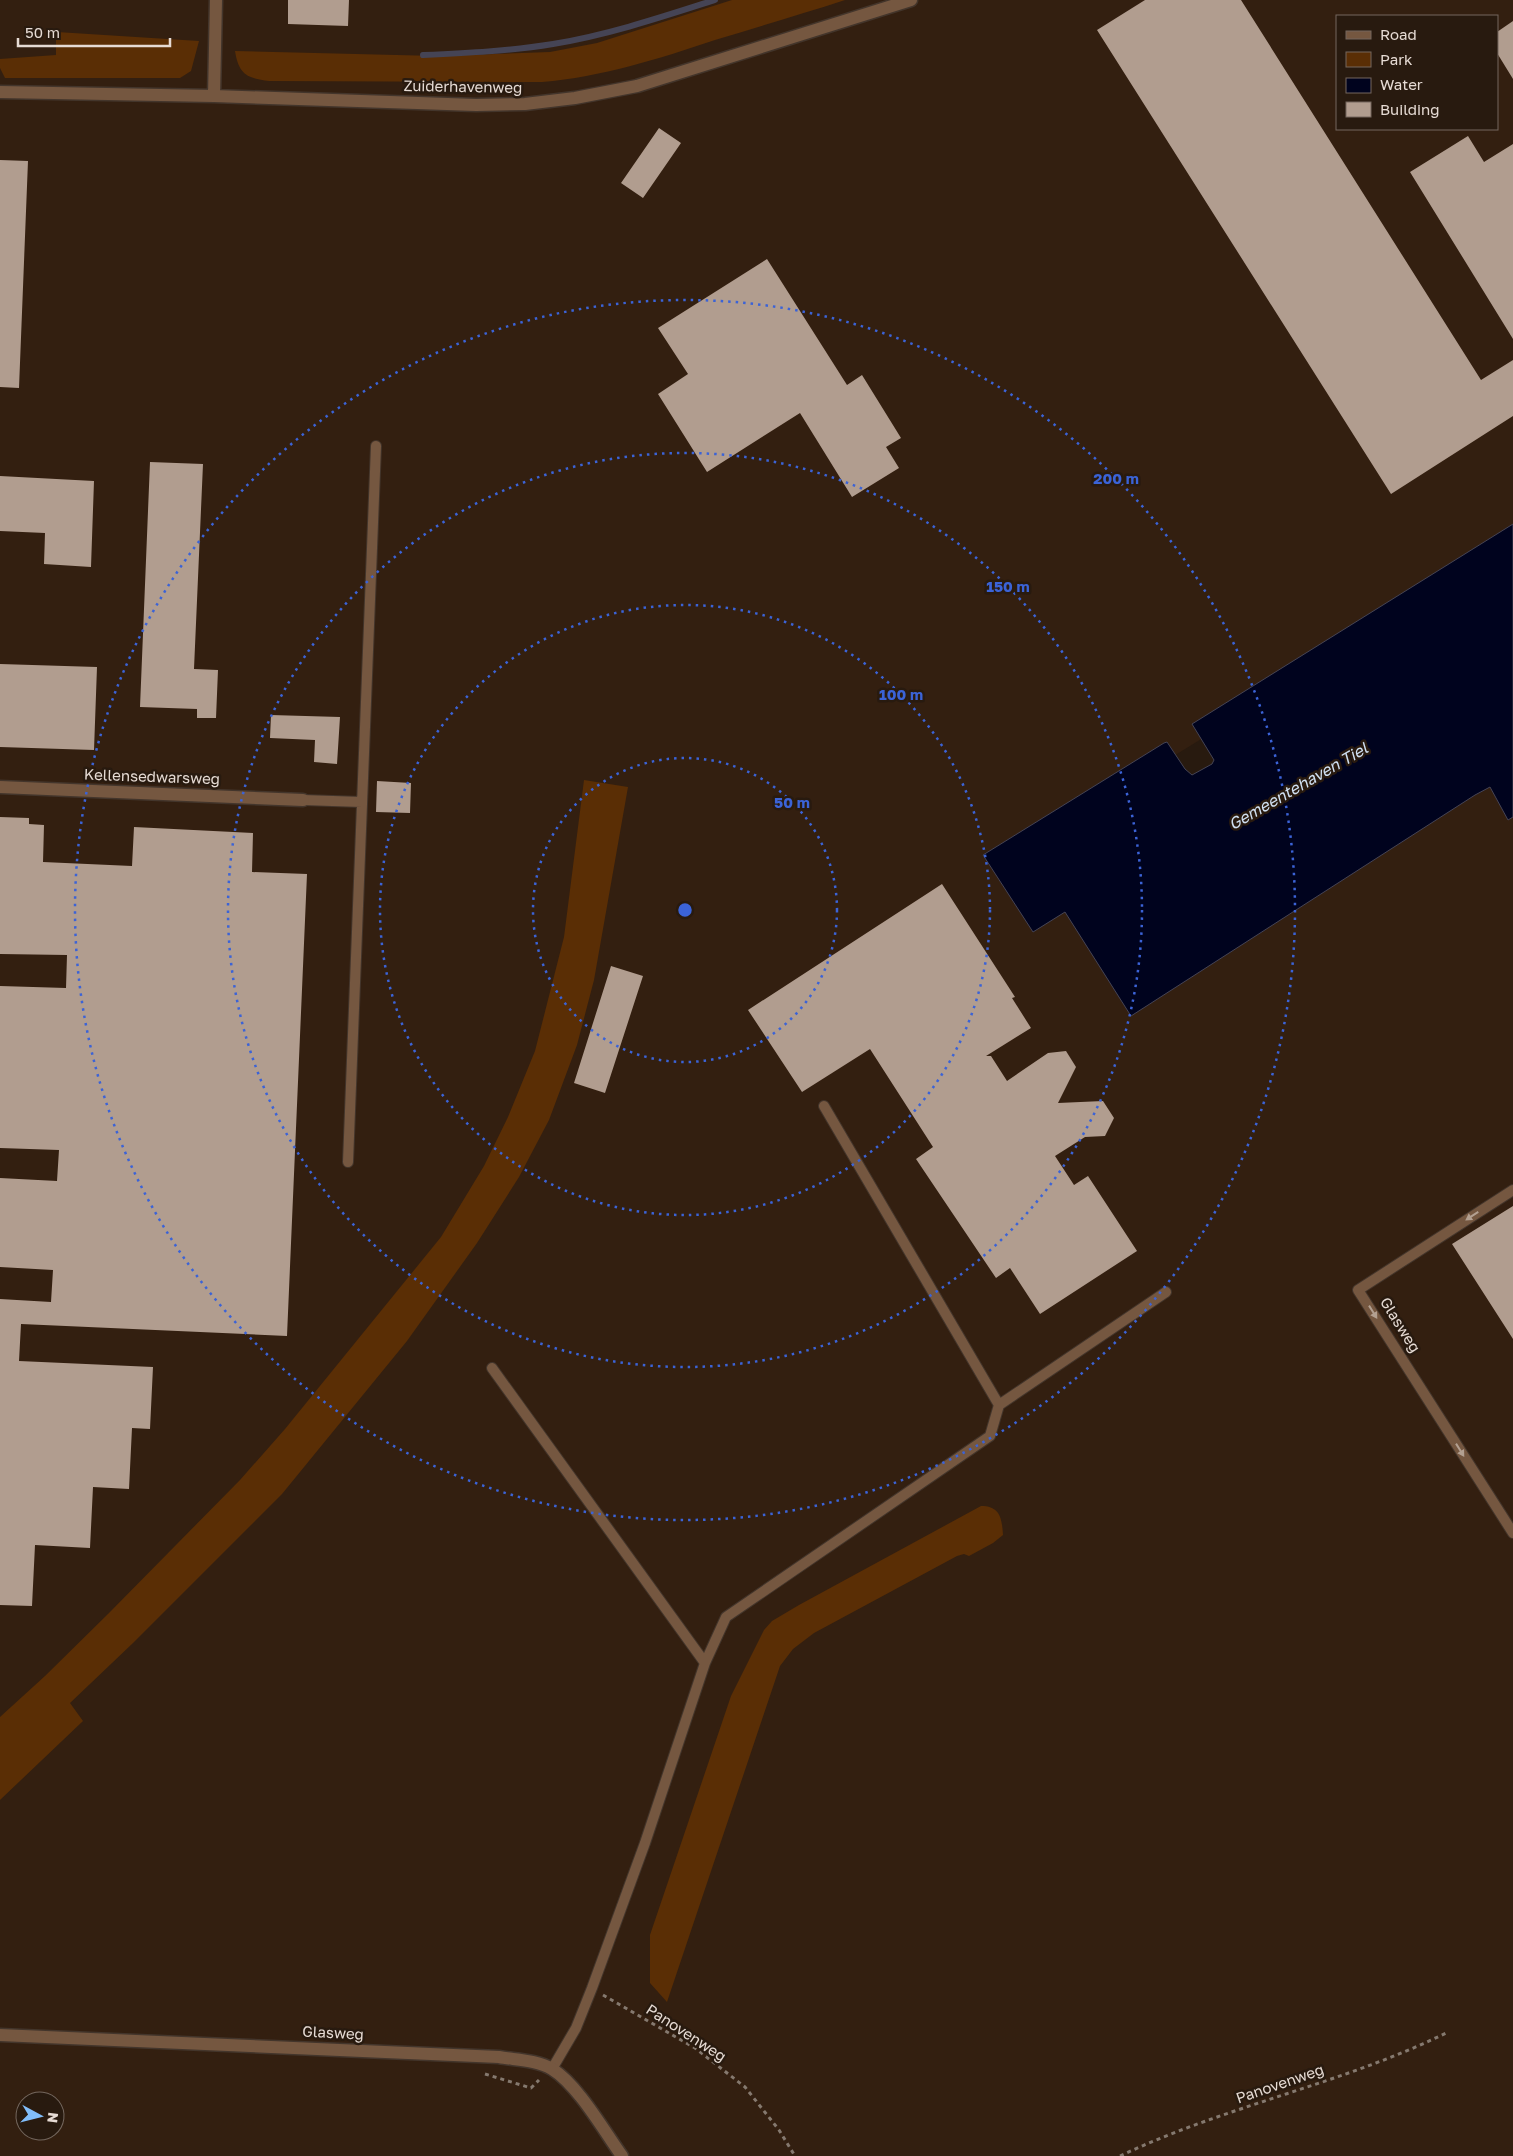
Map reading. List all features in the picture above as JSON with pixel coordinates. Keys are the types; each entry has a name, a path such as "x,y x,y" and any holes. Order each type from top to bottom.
{"street":[{"path":"214,96 216,0"},
{"name":"Zuiderhavenweg","path":"0,92 214,96 476,105 525,104 575,98 637,86 911,0"},
{"name":"Kellensedwarsweg","path":"0,787 303,800"},
{"name":"Glasweg","path":"0,2035 499,2057 529,2062 552,2069 582,2098 622,2156"}],"lane":[{"path":"348,1162 376,446"},
{"path":"303,800 362,802"},
{"path":"824,1106 1000,1405"},
{"name":"Glasweg","path":"1513,1190 1358,1290 1513,1533"},
{"path":"552,2069 576,2028 592,1988 645,1844 705,1663 726,1617 990,1436 1000,1405 1166,1292"},
{"path":"492,1368 705,1663"}],"path":[{"name":"Panovenweg","path":"592,1988 695,2048 745,2087 779,2130 795,2156"},
{"name":"Panovenweg","path":"1120,2156 1160,2137 1406,2052 1446,2033"}],"shaded area":[{"path":"0,0 1513,0 1513,547 1008,858 1488,757 1513,786 1513,2156 0,2156"}],"green space":[{"path":"732,0 845,0 608,72 542,82 269,81 245,74 239,65 235,51 437,56 550,52 597,43"},
{"path":"56,32 199,41 191,71 180,78 5,78 0,68 0,59 56,55"},
{"path":"584,780 628,787 594,980 577,1045 549,1120 519,1177 477,1243 407,1341 282,1494 133,1643 70,1703 83,1721 0,1800 0,1717 109,1613 240,1480 285,1429 441,1237 484,1166 508,1117 535,1051 564,937"},
{"path":"981,1506 992,1508 1001,1518 1003,1535 993,1543 969,1556 964,1554 957,1556 814,1633 793,1649 780,1666 667,2002 650,1983 650,1935 731,1696 764,1630 772,1621 799,1605"}],"water":[{"name":"Gemeentehaven Tiel","path":"1513,524 1513,817 1508,820 1490,787 1131,1016 1065,912 1033,932 983,855 1164,743 1167,742 1185,769 1192,775 1212,764 1214,760 1192,724"}],"building":[{"path":"288,0 349,0 348,26 288,24"},
{"path":"1145,0 1241,0 1481,380 1513,360 1513,416 1391,494 1097,30"},
{"path":"1513,21 1513,79 1498,55 1498,31"},
{"path":"659,128 681,143 643,198 621,183"},
{"path":"1468,136 1484,162 1513,144 1513,339 1410,172"},
{"path":"0,160 28,161 19,388 0,387"},
{"path":"767,259 847,385 862,375 901,438 886,447 899,468 852,497 800,413 707,472 658,394 688,374 658,328"},
{"path":"150,462 203,464 194,669 218,670 216,718 197,718 197,709 140,707"},
{"path":"0,476 94,481 91,567 44,564 45,533 0,531"},
{"path":"0,664 97,667 94,750 0,747"},
{"path":"271,715 340,717 337,764 314,762 315,740 270,738"},
{"path":"377,781 411,783 410,813 376,812"},
{"path":"0,817 29,818 29,824 44,825 43,862 132,866 134,827 253,833 252,872 307,874 287,1336 21,1324 19,1361 153,1367 150,1429 132,1428 129,1489 93,1487 90,1548 35,1545 32,1606 0,1605 0,1299 51,1302 53,1270 0,1267 0,1178 57,1181 59,1150 0,1148 0,986 66,988 67,955 0,954"},
{"path":"942,884 1015,997 1012,998 1031,1028 986,1056 991,1056 1007,1081 1048,1053 1066,1051 1076,1067 1058,1103 1103,1101 1114,1118 1105,1136 1085,1137 1055,1156 1074,1185 1088,1176 1137,1251 1040,1314 1010,1268 996,1278 916,1159 933,1147 870,1049 802,1092 748,1010"},
{"path":"611,966 643,976 605,1093 574,1083"},
{"path":"1513,1206 1513,1339 1452,1244"}],"waterway":[{"path":"423,55 505,50 574,40 635,25 715,0"}]}
